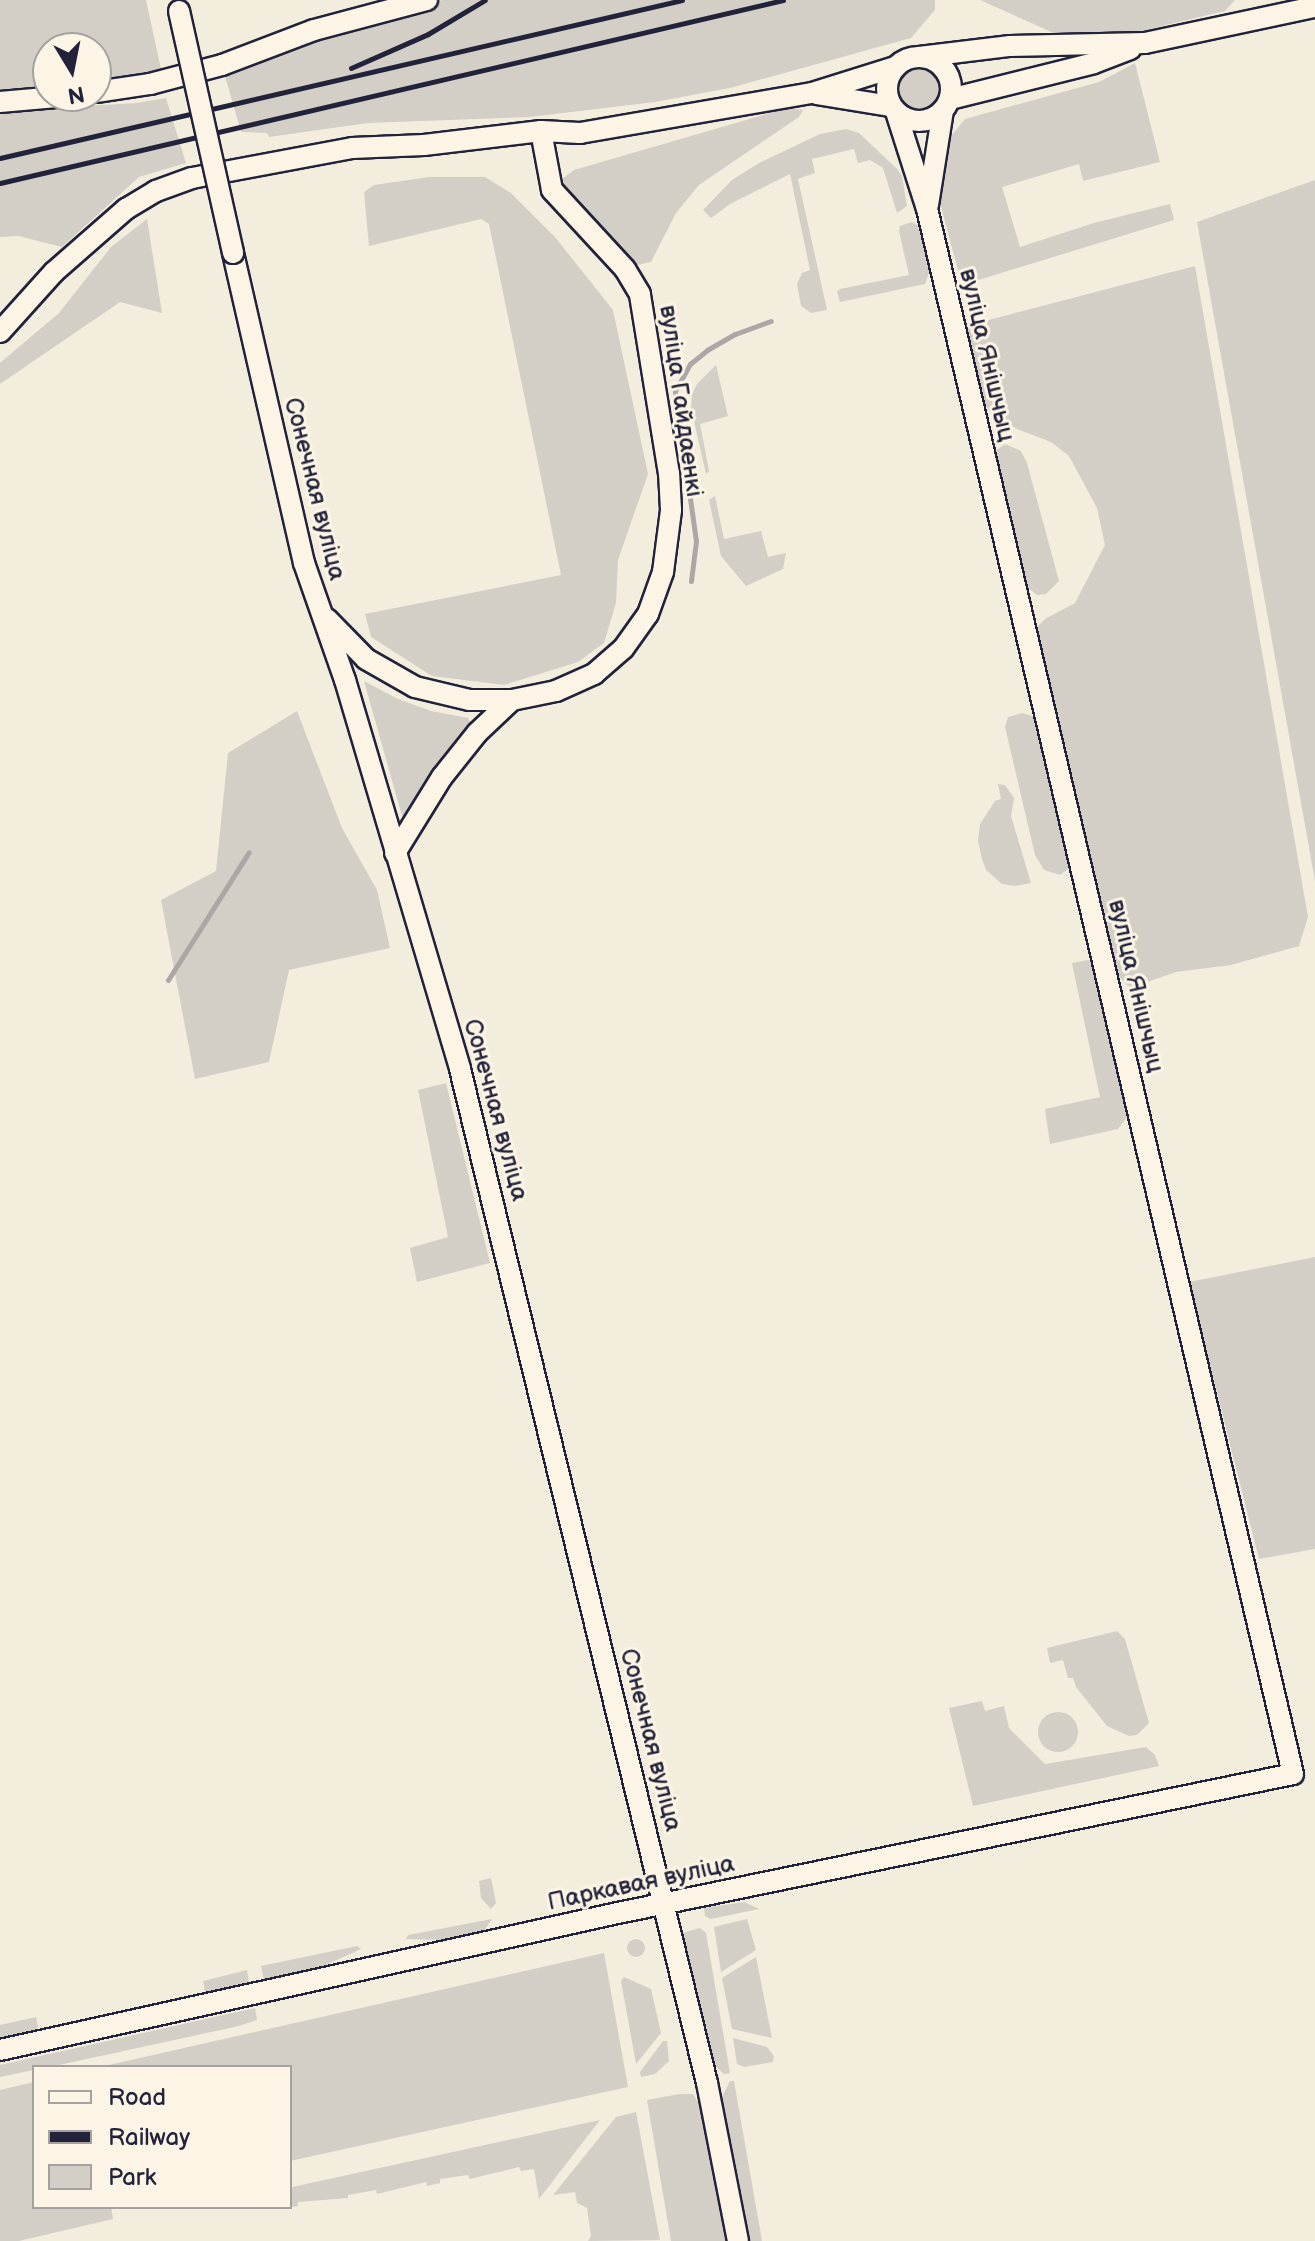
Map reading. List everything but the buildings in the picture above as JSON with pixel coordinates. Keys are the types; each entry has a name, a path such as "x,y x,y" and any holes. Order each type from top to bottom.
{"street":[{"path":"112,90 150,84 222,65 314,30 427,0"},
{"name":"Сонечная вуліца","path":"178,6 291,513 464,1084 707,2083 738,2241"},
{"path":"812,93 894,109 918,121 934,117 946,104 1094,63 1145,43 1315,7"},
{"path":"0,332 54,272 126,209 156,191 241,166 352,148 424,145 541,131 580,133 812,93 919,57 1010,46 1145,43"},
{"path":"919,57 943,67 950,82 927,209"},
{"path":"894,109 887,83 895,67"},
{"path":"0,102 32,99"},
{"name":"вуліца Янішчыц","path":"894,109 927,209 1293,1774"},
{"name":"вуліца Гайдаенкі","path":"324,616 366,659 415,687 469,700 512,700 575,684 610,663 648,614 658,591 671,510 669,474 640,294 625,269 552,190 541,131"},
{"path":"395,853 442,777 477,733 512,700"},
{"name":"Паркавая вуліца","path":"0,2050 662,1904 1293,1774"}],"green space":[{"path":"0,0 146,0 161,69 112,79 112,32 32,32 32,92 0,95"},
{"path":"443,0 935,0 935,10 911,38 730,88 655,102 530,117 368,123 269,137 267,133 241,132 225,76 292,44 365,19"},
{"path":"980,0 1235,0 1225,11 1120,36 1058,35"},
{"path":"919,62 930,64 938,70 944,78 944,100 938,108 930,114 919,116 908,114 900,108 894,100 892,89 894,78 900,70 908,64"},
{"path":"1135,63 1160,162 1083,181 1079,164 1002,187 1020,247 1094,223 1170,204 1174,220 962,285 940,203 942,164 951,136 965,119 1099,82"},
{"path":"166,98 186,163 139,177 62,247 18,236 0,237 0,111 112,112 112,104"},
{"path":"787,108 803,110 799,117 699,185 676,213 651,262 633,266 562,189 562,179 574,170"},
{"path":"846,129 859,133 897,169 902,176 907,206 897,213 883,168 870,160 858,163 854,149 812,159 815,173 798,179 827,310 811,313 801,306 797,284 802,273 810,270 790,174 730,204 711,218 703,210 732,180 759,163 820,134"},
{"path":"429,177 485,177 511,193 555,237 613,310 648,474 618,560 616,603 604,643 578,662 504,685 432,676 371,637 365,614 561,575 489,224 481,219 369,246 364,192 374,185"},
{"path":"1315,180 1315,881 1197,222"},
{"path":"147,219 162,313 120,302 0,384 0,363 59,313 111,247"},
{"path":"912,222 917,225 927,251 930,270 925,284 840,302 837,292 840,289 909,275 899,231 900,226"},
{"path":"1195,266 1308,917 1299,946 1231,965 1176,972 1130,988 1113,970 1037,627 1045,619 1075,603 1105,545 1097,508 1069,456 1051,442 1017,429 992,414 983,402 962,327"},
{"path":"716,365 728,416 700,424 709,471 706,474 691,408 692,394 697,384"},
{"path":"1005,444 1021,451 1027,463 1059,581 1046,594 1037,595 1027,587 995,459 995,451"},
{"path":"715,496 724,539 761,531 768,557 786,553 783,569 746,586 721,556 709,500"},
{"path":"364,681 398,699 431,711 468,718 471,723 408,815 402,816"},
{"path":"297,711 342,828 377,890 390,948 289,970 269,1062 195,1079 161,900 216,871 228,753"},
{"path":"1022,713 1035,717 1039,727 1072,860 1071,867 1060,875 1044,870 1035,855 1005,727 1008,717"},
{"path":"998,784 1005,785 1014,798 1011,816 1031,883 1015,886 1002,884 986,870 982,859 978,841 980,824 995,801 1001,799"},
{"path":"1088,960 1094,963 1132,1110 1118,1129 1050,1144 1045,1109 1100,1097 1072,963"},
{"path":"446,1083 490,1263 417,1282 410,1248 448,1237 418,1090"},
{"path":"1315,1257 1315,1549 1259,1559 1189,1282"},
{"path":"1117,1631 1125,1639 1149,1723 1137,1735 1129,1736 1107,1726 1076,1687 1073,1678 1068,1678 1063,1660 1050,1663 1047,1648"},
{"path":"982,1701 985,1711 1004,1706 1009,1728 1045,1764 1146,1747 1155,1755 1159,1766 973,1806 949,1708"},
{"path":"1058,1712 1072,1718 1078,1732 1072,1746 1058,1752 1044,1746 1038,1732 1044,1718"},
{"path":"491,1878 496,1903 491,1909 481,1898 479,1881"},
{"path":"744,1902 759,1909 711,1919 705,1916 704,1908"},
{"path":"492,1919 482,1934 442,1940 406,1939 408,1935"},
{"path":"747,1919 756,1950 721,1972 714,1927"},
{"path":"700,1928 706,1933 730,2073 724,2074 710,2061 682,1933"},
{"path":"632,1939 640,1939 645,1948 643,1955 632,1957 627,1952 627,1944"},
{"path":"357,1946 361,1949 319,1968 264,1980 261,1966"},
{"path":"604,1953 628,2087 292,2161 292,2065 109,2065"},
{"path":"756,1957 772,2038 732,2029 722,1978"},
{"path":"247,1970 249,1983 205,1992 203,1981"},
{"path":"624,1977 651,1989 661,2033 636,2064 621,1981"},
{"path":"255,2008 257,2020 239,2026 59,2065 32,2065 32,2070 0,2077 0,2065"},
{"path":"36,2017 38,2027 30,2033 0,2039 0,2025"},
{"path":"733,2038 767,2047 774,2056 773,2062 744,2067 737,2064"},
{"path":"663,2041 667,2041 669,2061 655,2074 641,2077 640,2072"},
{"path":"730,2081 734,2081 762,2241 749,2241 721,2099"},
{"path":"32,2082 32,2209 111,2209 113,2219 19,2241 0,2241 0,2090"},
{"path":"693,2094 702,2109 729,2241 671,2241 647,2100"},
{"path":"636,2112 660,2240 588,2241 591,2236 587,2208 577,2203 575,2192 553,2195 616,2117"},
{"path":"600,2120 539,2199 534,2169 521,2171 519,2167 470,2179 468,2175 440,2179 440,2183 427,2186 426,2182 377,2194 376,2190 348,2195 348,2198 298,2202 298,2206 292,2207 292,2187"}],"waterway":[{"path":"691,581 696,541 675,391 690,364 707,350 735,334 771,321"},
{"path":"168,980 249,852"}],"railway":[{"path":"351,68 428,34 485,0"},
{"path":"0,158 682,0"},
{"path":"0,183 783,0"}]}
